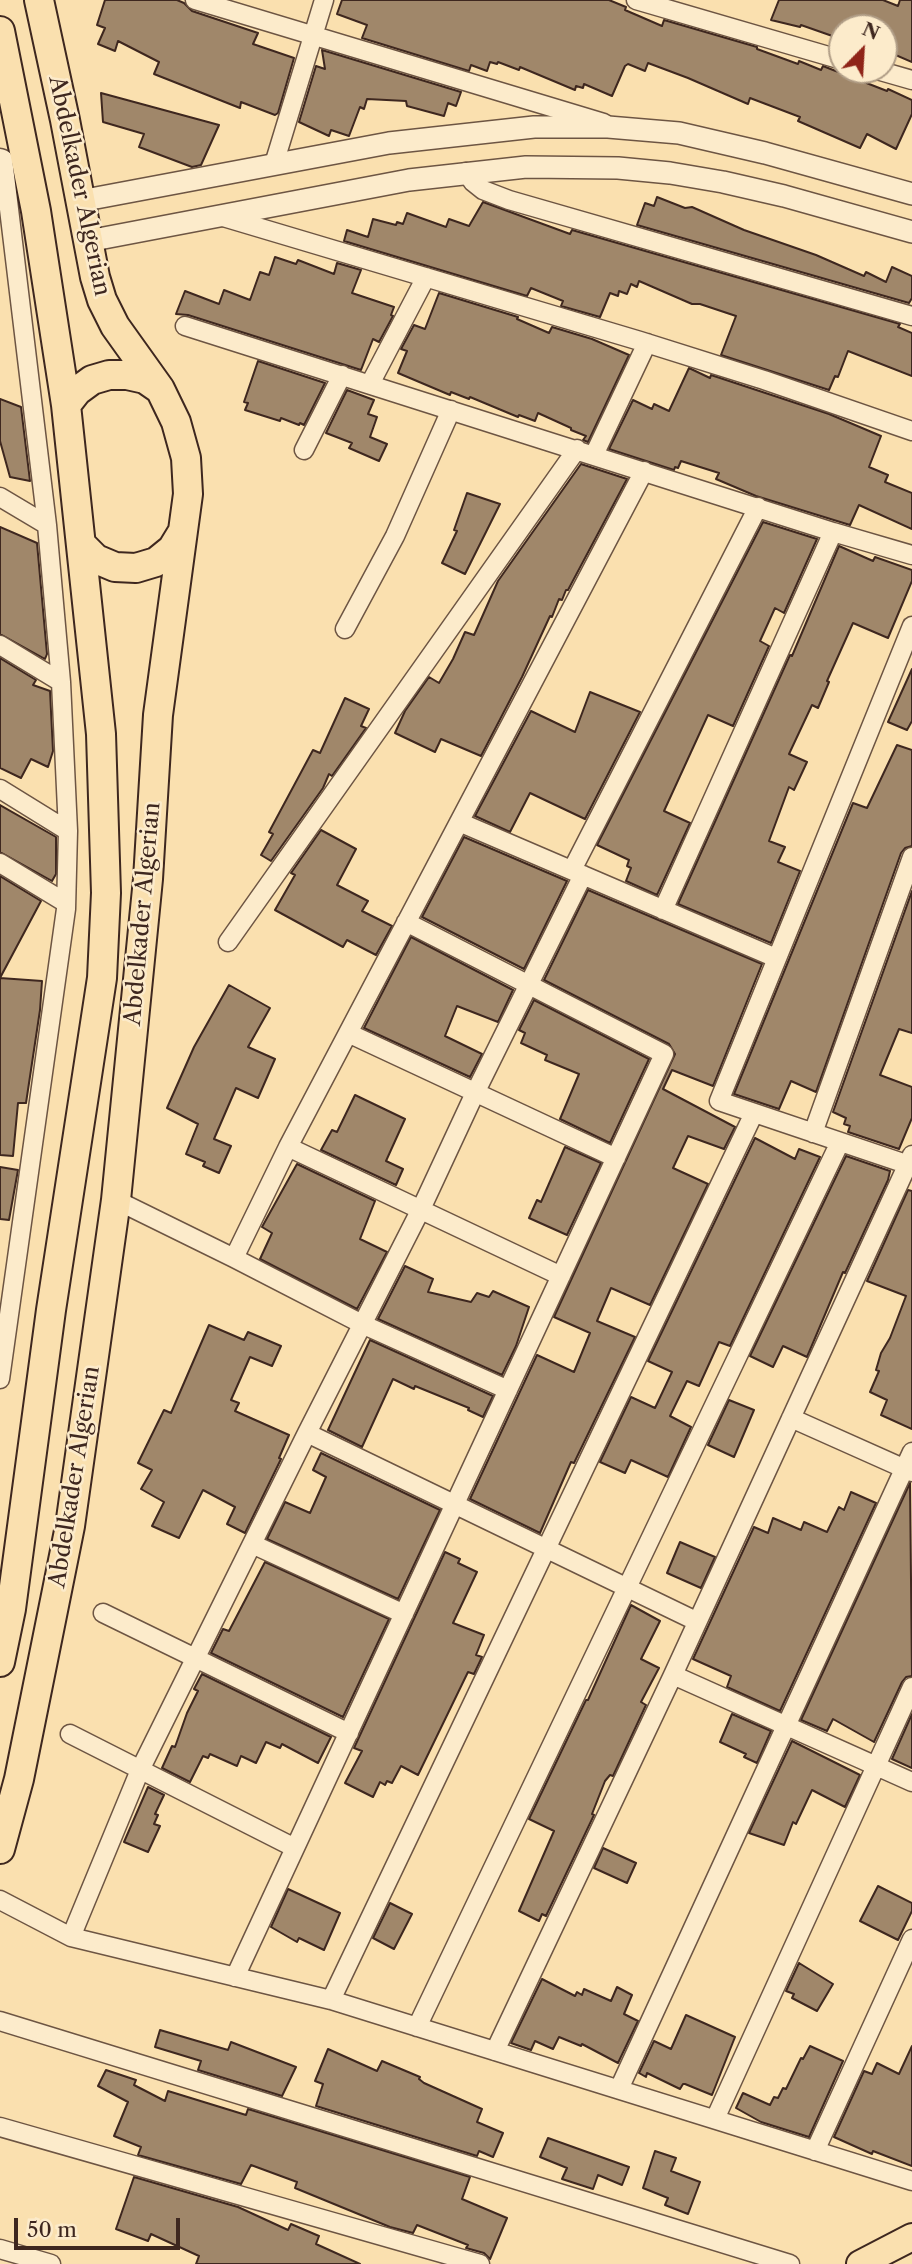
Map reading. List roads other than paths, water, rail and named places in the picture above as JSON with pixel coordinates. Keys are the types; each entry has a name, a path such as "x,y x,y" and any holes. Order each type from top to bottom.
{"highway":[{"name":"Abdelkader Algerian","path":"0,1849 19,1779 69,1525 116,1200 148,879 158,715 188,495 186,458 176,422 160,389 121,335 102,300 39,0"},
{"name":"Abdelkader Algerian","path":"0,31 36,211 66,405 101,734 106,893 102,978 51,1310 11,1609 0,1662"},
{"path":"66,405 84,385 109,375 145,379 160,389"},
{"path":"81,544 96,559 115,567 136,568 156,562 172,549 183,531"}],"main road":[{"path":"860,2264 912,2237"}],"street":[{"path":"195,0 618,127"},
{"path":"274,164 324,0"},
{"path":"636,0 828,56"},
{"path":"80,201 389,143 534,127 618,127 679,133 912,194"},
{"path":"460,134 466,172 483,190 509,200 912,316"},
{"path":"0,158 3,159 9,279 47,525 61,682 68,831 66,903 0,1379"},
{"path":"88,241 409,180 526,167 618,167 670,173 784,196 912,232"},
{"path":"220,216 646,343 912,431"},
{"path":"370,384 426,277"},
{"path":"185,326 912,555"},
{"path":"228,942 586,452 646,343"},
{"path":"304,450 342,375"},
{"path":"345,629 395,536 451,410"},
{"path":"234,1258 288,1147 644,471"},
{"path":"0,497 47,525"},
{"path":"71,1937 141,1770 421,1209 530,984 577,873 758,507"},
{"path":"663,910 833,532"},
{"path":"495,2051 911,1162 840,1142 719,1101 912,625"},
{"path":"0,645 61,682"},
{"path":"0,789 68,831"},
{"path":"459,822 776,958"},
{"path":"813,1133 912,857"},
{"path":"0,863 66,903"},
{"path":"235,1977 664,1054 406,922"},
{"path":"348,1033 616,1158"},
{"path":"331,2000 754,1113"},
{"path":"418,2027 840,1142"},
{"path":"288,1147 561,1276"},
{"path":"116,1200 363,1325 508,1390"},
{"path":"619,2090 910,1464 791,1418"},
{"path":"307,1433 696,1621"},
{"path":"252,1544 404,1614"},
{"path":"103,1614 349,1733"},
{"path":"673,1675 912,1782"},
{"path":"715,2119 912,1687"},
{"path":"70,1734 295,1848"},
{"path":"0,1900 71,1937 331,2000 912,2181"},
{"path":"815,2151 912,1939"},
{"path":"0,2021 790,2264"},
{"path":"0,2127 480,2264"},
{"path":"0,2249 51,2264"}]}
